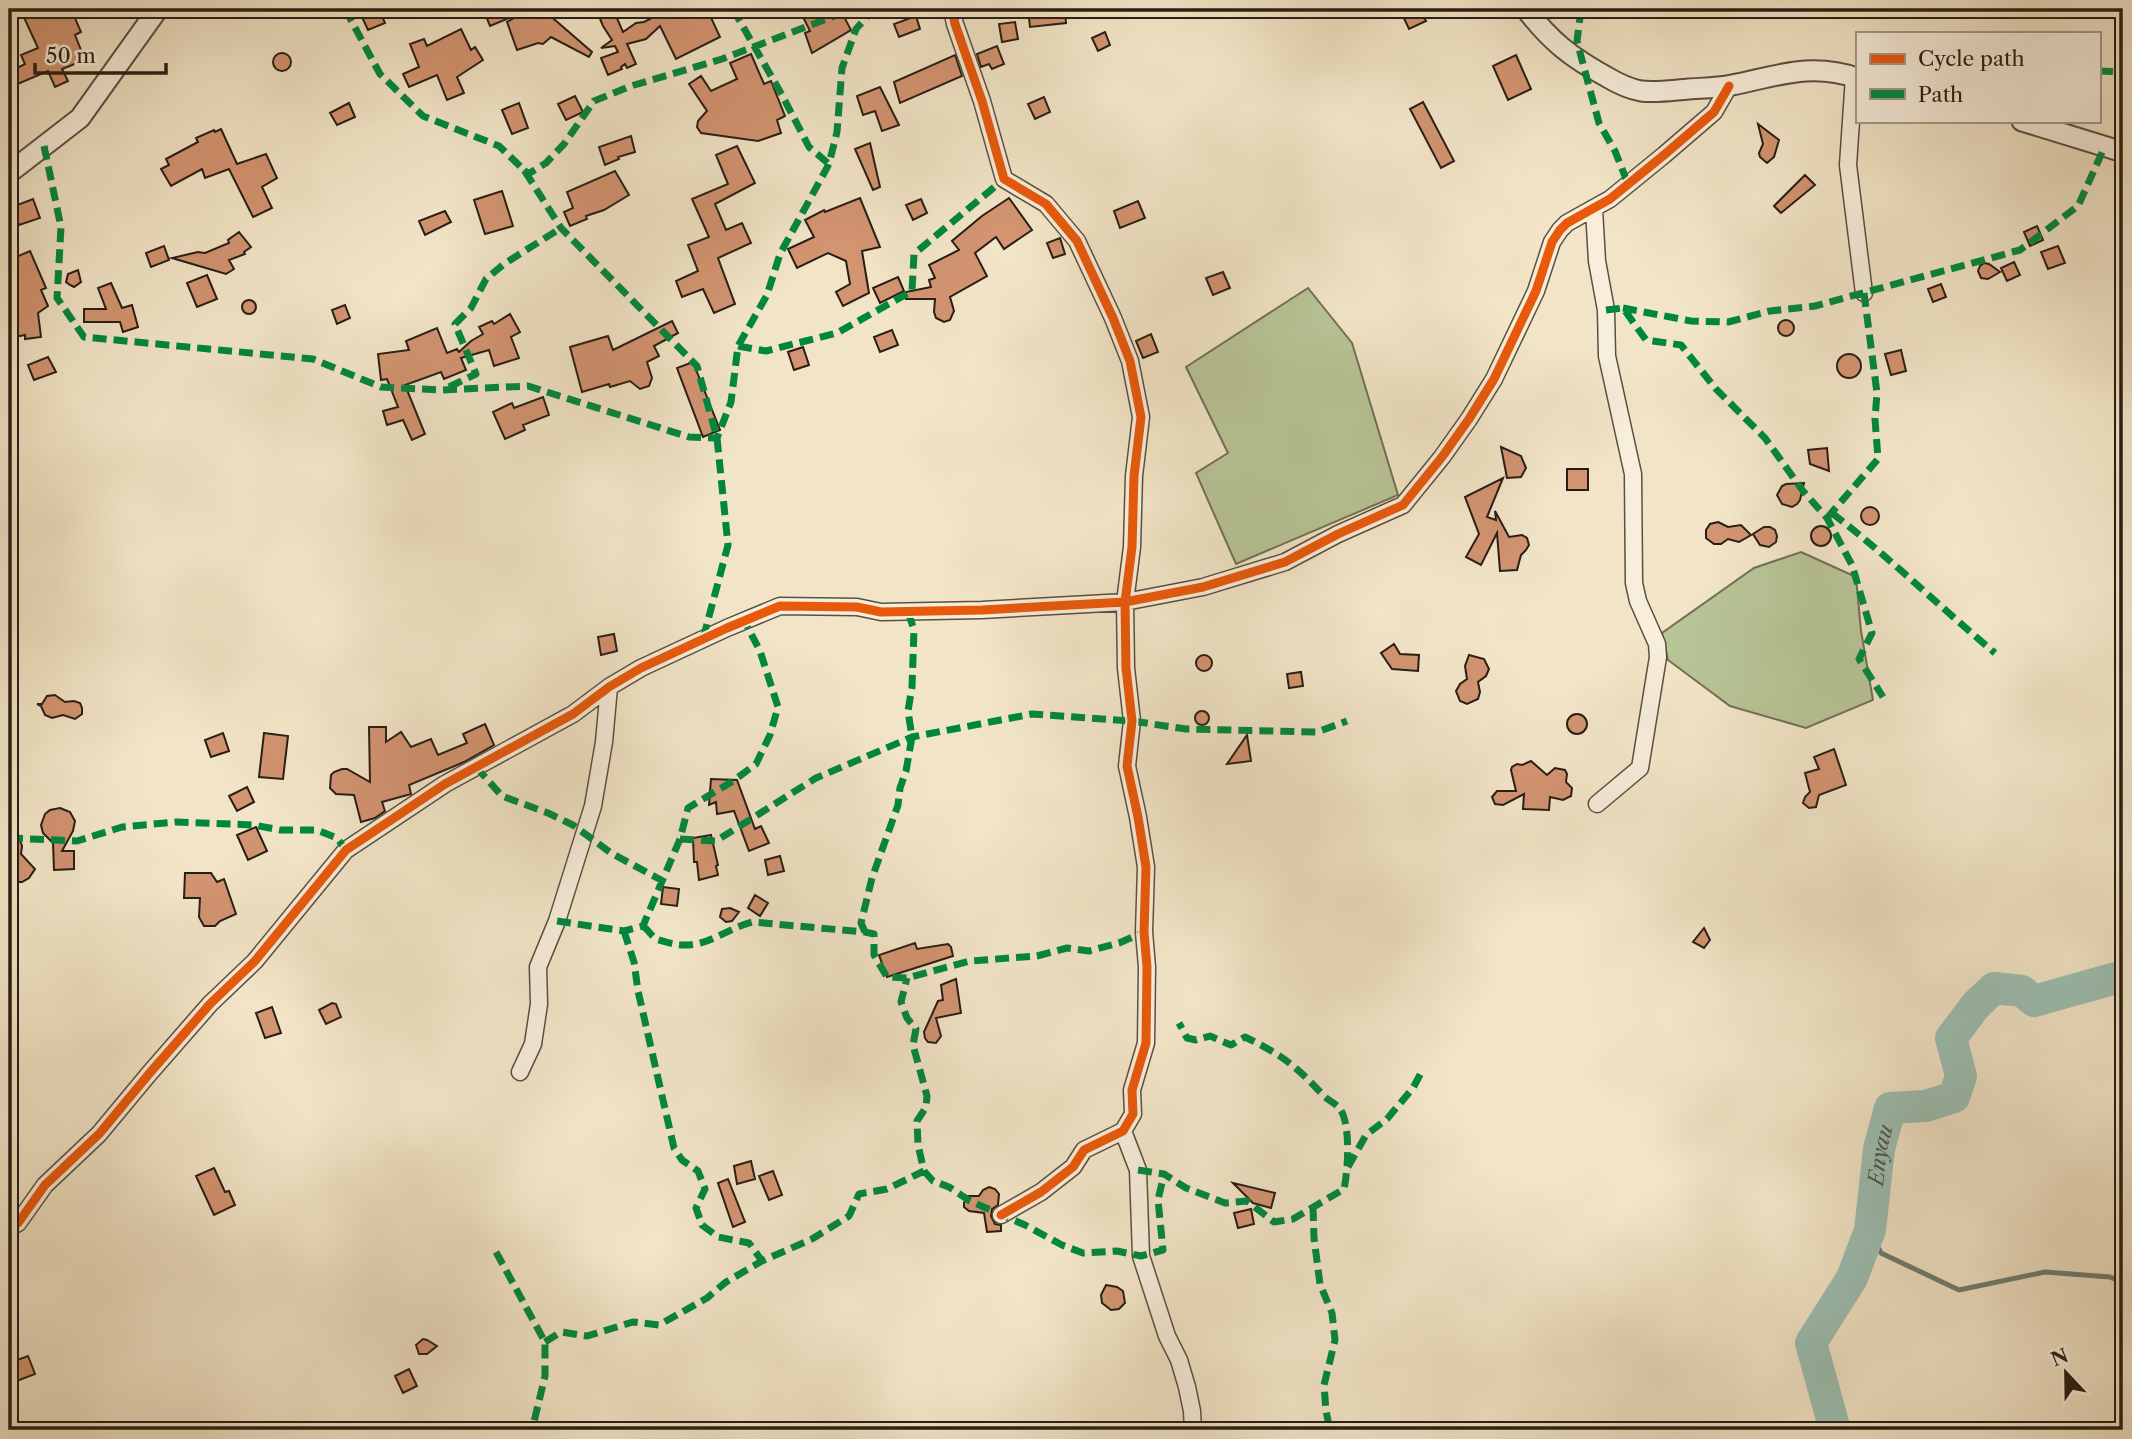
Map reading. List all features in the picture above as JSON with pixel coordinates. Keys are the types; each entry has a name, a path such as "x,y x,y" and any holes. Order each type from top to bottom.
{"street":[{"path":"9,173 80,118 158,9"},
{"path":"952,9 1004,179 1046,204 1077,241 1130,361 1141,416 1134,476 1132,547 1125,602 1126,668 1132,721 1127,766 1146,867 1146,1043 1132,1090 1133,1114 1124,1131 1084,1150 1073,1167 1041,1192 1001,1214"},
{"path":"1527,9 1561,49 1616,82 1640,91 1729,86 1804,70 1838,71 1856,78 1847,165 1864,293"},
{"path":"9,1228 18,1223 45,1185 99,1135 210,1004 255,961 346,850 445,784 573,714 609,687 672,653 780,606 857,607 881,612 982,610 1125,602 1203,587 1284,562 1403,505 1442,457 1494,379 1536,291 1552,242 1567,223 1594,209 1628,184 1714,112 1729,86"},
{"path":"2025,122 2123,152"},
{"path":"1594,209 1597,261 1606,310 1609,366 1633,474 1634,583 1638,601 1657,644 1658,657 1640,768 1597,804"},
{"path":"520,1073 533,1044 539,1004 538,967 557,921 593,806 604,742 609,687"},
{"path":"1124,1131 1138,1170 1141,1256 1167,1336 1179,1360 1192,1411 1193,1430"}],"green space":[{"path":"1308,288 1352,343 1398,495 1236,564 1196,473 1228,453 1186,367"},
{"path":"1801,552 1856,577 1861,631 1873,700 1806,728 1730,706 1668,660 1662,633 1754,568"}],"building":[{"path":"32,9 71,9 81,32 75,35 85,60 62,69 68,81 55,87 48,71 13,86 9,76 9,72 25,64 21,55 38,48 22,13"},
{"path":"379,9 385,23 368,30 361,15"},
{"path":"483,9 531,9 490,26"},
{"path":"596,9 613,9 623,32 636,23 644,22 670,9 677,9 670,16 687,9 707,9 720,37 676,59 660,26 646,39 627,44 636,64 627,68 625,64 622,69 608,75 601,58 618,52 615,46 601,48 612,40"},
{"path":"799,9 840,9 851,30 812,53 805,33 810,31"},
{"path":"1028,9 1065,9 1066,23 1030,27"},
{"path":"1420,9 1426,21 1409,29 1402,14"},
{"path":"525,12 540,18 547,13 592,52 589,57 551,37 543,44 517,50 507,22"},
{"path":"916,16 920,29 899,37 894,24"},
{"path":"1015,22 1018,39 1002,42 999,24"},
{"path":"461,29 471,50 475,47 483,60 457,77 464,93 447,100 437,75 409,87 403,74 419,67 410,44 424,39 427,46"},
{"path":"1105,32 1110,45 1098,51 1092,38"},
{"path":"997,46 1004,64 992,69 989,64 981,67 977,54"},
{"path":"282,53 288,56 291,62 288,68 282,71 276,68 273,62 276,56"},
{"path":"751,54 764,84 771,81 785,116 777,120 781,133 758,141 701,133 697,127 698,121 707,111 689,84 701,76 711,91 737,79 730,63"},
{"path":"955,55 962,76 900,103 894,82"},
{"path":"1516,55 1531,89 1508,100 1493,66"},
{"path":"880,87 899,125 882,131 875,111 863,115 857,96"},
{"path":"575,96 583,112 566,120 558,104"},
{"path":"1044,97 1050,112 1035,119 1028,104"},
{"path":"1423,102 1454,161 1441,168 1410,109"},
{"path":"349,103 355,117 337,125 330,113"},
{"path":"519,103 528,128 512,134 502,110"},
{"path":"1758,124 1779,140 1774,157 1767,163 1759,153 1763,144"},
{"path":"221,129 237,164 266,154 277,178 262,187 272,208 253,217 229,169 205,178 202,169 171,186 161,169 169,165 166,159 198,142 196,138"},
{"path":"631,136 635,152 618,157 619,159 605,165 599,147"},
{"path":"870,143 880,187 873,190 855,149"},
{"path":"737,146 755,183 715,204 726,230 742,223 751,243 718,258 735,304 714,313 703,289 682,297 676,281 698,271 688,245 709,237 692,199 728,184 716,155"},
{"path":"615,171 629,195 570,226 564,212 573,208 567,192"},
{"path":"1805,175 1815,185 1781,213 1774,206"},
{"path":"502,191 513,226 485,234 474,200"},
{"path":"860,198 880,247 862,251 869,293 843,306 836,292 850,284 846,261 828,253 797,268 788,249 814,237 805,220 824,210 825,212"},
{"path":"1009,198 1032,230 1004,249 996,237 975,253 987,276 950,297 954,311 950,320 944,322 936,318 935,299 906,299 906,292 931,287 929,280 935,278 929,265 959,250 952,241"},
{"path":"33,199 40,218 19,225 12,207"},
{"path":"921,199 927,213 913,220 906,205"},
{"path":"1138,201 1145,218 1120,228 1114,211"},
{"path":"445,211 451,222 425,235 419,221"},
{"path":"2037,226 2043,240 2030,246 2024,232"},
{"path":"239,232 251,247 245,254 229,260 234,269 226,274 172,258 205,253 229,243 228,240"},
{"path":"1060,238 1065,254 1053,258 1047,243"},
{"path":"164,246 169,260 151,267 146,253"},
{"path":"2058,246 2065,263 2048,269 2041,252"},
{"path":"30,251 46,288 41,290 48,306 38,313 41,337 25,339 25,335 9,338 9,260"},
{"path":"2014,262 2020,275 2007,281 2001,268"},
{"path":"1984,263 2000,272 1988,279 1981,278 1978,271"},
{"path":"78,270 81,282 74,287 66,282 68,274"},
{"path":"1223,272 1230,288 1213,295 1206,278"},
{"path":"207,275 217,299 197,307 187,283"},
{"path":"898,277 904,291 880,303 873,288"},
{"path":"111,283 122,308 132,305 138,327 123,332 120,322 84,322 84,309 106,309 98,288"},
{"path":"1941,284 1946,297 1933,302 1928,289"},
{"path":"246,300 252,300 256,307 252,314 246,314 242,310 242,304"},
{"path":"345,305 350,318 337,324 332,310"},
{"path":"510,314 520,332 511,337 519,358 494,366 489,350 461,358 466,370 444,379 441,372 405,385 425,434 412,440 403,420 387,425 383,411 398,407 387,379 381,380 378,354 409,350 406,341 437,328 447,353 457,349 459,352 483,334 479,327 492,321 494,324"},
{"path":"1783,320 1789,320 1794,328 1792,334 1783,336 1778,331 1778,325"},
{"path":"672,321 678,333 654,346 659,356 647,362 652,378 649,386 640,389 630,381 582,392 570,347 608,336 613,350"},
{"path":"892,330 898,345 880,352 874,337"},
{"path":"1151,334 1158,352 1143,358 1136,341"},
{"path":"803,347 809,365 794,370 788,352"},
{"path":"1901,350 1906,371 1891,375 1885,354"},
{"path":"1849,354 1857,358 1861,366 1857,374 1849,378 1841,374 1837,366 1841,358"},
{"path":"48,357 56,372 34,380 28,365"},
{"path":"693,362 720,430 703,437 677,368"},
{"path":"543,397 549,415 523,425 525,430 505,439 493,412 512,403 514,408"},
{"path":"1501,447 1521,456 1526,468 1521,477 1507,478"},
{"path":"1827,448 1829,471 1810,464 1808,450"},
{"path":"1567,469 1588,469 1588,490 1567,490"},
{"path":"1503,478 1487,517 1496,520 1495,511 1509,537 1522,535 1527,538 1529,545 1521,555 1517,570 1500,571 1497,533 1481,565 1466,557 1479,534 1465,497"},
{"path":"1804,483 1797,504 1792,507 1782,504 1777,495 1782,486"},
{"path":"1866,507 1874,507 1879,516 1877,523 1866,525 1861,520 1861,512"},
{"path":"1718,522 1728,527 1741,525 1751,535 1739,542 1728,539 1721,544 1714,544 1706,538 1706,530 1710,524"},
{"path":"1817,526 1825,526 1831,536 1825,546 1817,546 1811,540 1811,532"},
{"path":"1764,527 1775,530 1777,536 1776,542 1769,547 1760,545 1753,534"},
{"path":"614,634 617,651 601,655 598,637"},
{"path":"1394,644 1400,654 1419,655 1418,671 1392,669 1381,653"},
{"path":"1204,655 1212,663 1204,671 1196,663"},
{"path":"1469,655 1484,659 1489,669 1486,676 1478,682 1478,699 1467,704 1460,701 1456,691 1467,679 1465,666"},
{"path":"1301,672 1303,686 1289,688 1287,674"},
{"path":"55,695 65,702 80,703 82,714 75,719 63,715 52,718 45,715 37,704 42,704 47,696"},
{"path":"1199,711 1205,711 1209,718 1205,725 1199,725 1195,721 1195,715"},
{"path":"1577,714 1584,717 1587,724 1584,731 1577,734 1570,731 1567,724 1570,717"},
{"path":"485,724 494,745 464,762 409,785 411,794 382,802 385,811 375,818 361,822 354,795 336,794 330,788 331,775 342,769 347,769 370,782 369,727 386,727 386,742 401,732 411,747 431,739 438,755 467,743 463,734"},
{"path":"223,733 229,751 211,757 205,740"},
{"path":"264,733 288,736 283,779 259,777"},
{"path":"1247,735 1251,761 1227,764"},
{"path":"1834,749 1846,785 1819,795 1816,807 1809,808 1803,803 1810,792 1805,773 1819,769 1814,757"},
{"path":"1531,761 1547,775 1555,768 1565,770 1566,782 1572,788 1571,796 1563,800 1550,797 1549,810 1523,809 1524,794 1503,805 1495,804 1492,797 1497,791 1516,791 1512,767"},
{"path":"711,779 737,780 755,829 761,826 769,843 749,851 734,811 717,814 716,802 709,805"},
{"path":"247,787 254,802 237,811 229,796"},
{"path":"60,808 70,812 75,821 73,831 62,851 74,851 74,869 54,870 53,843 43,833 41,825 45,814"},
{"path":"9,814 22,846 21,854 35,869 29,878 22,882 9,882"},
{"path":"256,827 267,851 248,860 237,835"},
{"path":"711,835 718,875 699,880 697,862 694,862 693,838"},
{"path":"780,856 784,871 768,875 765,860"},
{"path":"185,873 211,873 217,882 224,879 236,914 215,926 204,926 199,917 200,898 184,898"},
{"path":"663,887 679,889 677,906 661,904"},
{"path":"755,895 768,903 760,916 748,908"},
{"path":"730,908 739,912 732,921 726,922 720,917 722,909"},
{"path":"1704,928 1710,940 1704,948 1693,942"},
{"path":"915,943 917,949 948,944 953,956 887,977 879,955"},
{"path":"956,979 961,1013 936,1018 941,1036 936,1043 928,1042 924,1032 938,1001 943,1000 941,985"},
{"path":"332,1003 336,1004 341,1017 326,1024 319,1010"},
{"path":"272,1007 281,1033 265,1038 256,1013"},
{"path":"751,1161 755,1179 737,1184 734,1166"},
{"path":"214,1168 225,1192 229,1191 235,1205 214,1215 196,1176"},
{"path":"773,1171 782,1195 769,1200 759,1176"},
{"path":"728,1179 745,1222 733,1227 718,1183"},
{"path":"1233,1183 1275,1193 1271,1208 1253,1203"},
{"path":"989,1187 999,1194 998,1205 992,1209 991,1216 995,1224 1001,1225 1001,1231 987,1232 984,1213 969,1211 964,1207 968,1196 979,1196"},
{"path":"1251,1209 1254,1224 1238,1228 1234,1213"},
{"path":"1106,1285 1123,1291 1125,1303 1119,1309 1111,1310 1102,1303 1101,1295"},
{"path":"423,1339 437,1346 427,1354 419,1354 416,1345"},
{"path":"28,1356 35,1374 9,1384 9,1363"},
{"path":"409,1369 417,1386 403,1393 395,1376"}],"waterway":[{"name":"Enyau","path":"1835,1430 1811,1343 1852,1278 1870,1230 1879,1149 1890,1108 1926,1106 1954,1097 1961,1076 1951,1038 1976,1005 1994,988 2022,991 2034,1001 2123,976"},
{"path":"1870,1230 1881,1253 1959,1290 2045,1272 2110,1277 2123,1283"}],"marked path":[{"path":"345,9 380,74 423,116 499,146 524,170 561,228 697,366 717,438 728,545 703,639"},
{"path":"733,9 809,147 829,164"},
{"path":"524,170 528,174 546,163 564,144 594,101 631,86 722,59 853,9"},
{"path":"44,146 61,227 57,298 84,337 313,359 381,387 443,390 528,386 689,437 717,438 731,402 738,346 767,295 780,254 829,164 837,132 842,68 856,29 874,9"},
{"path":"1581,9 1577,41 1583,64 1599,123 1615,151 1628,184"},
{"path":"2100,71 2123,72"},
{"path":"1623,308 1691,321 1728,322 1770,311 1815,306 2020,250 2078,206 2105,146"},
{"path":"738,346 766,351 837,333 912,291 914,254 1004,179"},
{"path":"449,387 476,374 455,324 471,308 486,279 504,264 561,228"},
{"path":"1827,518 1878,459 1875,419 1877,393 1864,293"},
{"path":"1606,310 1623,308 1646,340 1681,345 1716,389 1765,438 1803,491 1827,518 1852,565 1872,633 1859,659 1883,697"},
{"path":"1832,513 1995,653"},
{"path":"865,932 861,923 872,878 898,805 912,737 908,711 912,687 914,630 908,612"},
{"path":"557,921 624,931 643,926 680,839 688,808 756,764 770,735 778,707 760,651 745,622"},
{"path":"680,839 716,841 816,778 912,737 1032,714 1132,721 1186,729 1317,732 1347,721"},
{"path":"476,767 502,796 573,825 611,853 663,881"},
{"path":"9,838 77,841 122,827 176,822 317,830 337,838 346,850"},
{"path":"643,926 656,939 679,945 701,943 752,922 865,932 874,934 874,955 887,977 907,978 970,961 1037,956 1067,948 1089,951 1119,943 1144,932"},
{"path":"624,931 634,962 638,991 674,1148 682,1160 698,1171 705,1189 696,1208 702,1225 718,1237 749,1243 762,1261"},
{"path":"545,1342 561,1332 587,1336 633,1322 659,1325 707,1298 726,1282 762,1261 812,1239 849,1216 859,1194 887,1189 924,1171 918,1145 917,1121 926,1107 927,1096 913,1045 916,1029 907,1018 901,1002 907,978"},
{"path":"1138,1170 1164,1174 1186,1188 1225,1203 1247,1201 1274,1222 1293,1219 1344,1189 1347,1136 1346,1125 1338,1107 1279,1055 1258,1043 1245,1037 1231,1045 1210,1036 1196,1040 1187,1038 1179,1023"},
{"path":"1348,1167 1366,1135 1387,1119 1413,1088 1422,1071"},
{"path":"924,1171 933,1181 949,1187 970,1201 1062,1245 1083,1253 1117,1251 1141,1256 1163,1250 1158,1200 1164,1174"},
{"path":"1313,1207 1320,1284 1332,1313 1335,1340 1324,1385 1330,1430"},
{"path":"496,1252 545,1342 545,1376 532,1430"}],"cycle path":[{"path":"952,9 1004,179 1046,204 1077,241 1130,361 1141,417 1134,476 1132,547 1125,602 1126,668 1132,721 1127,766 1146,867 1146,1043 1132,1090 1133,1114 1123,1131 1084,1150 1073,1167 1041,1192 1001,1215"},
{"path":"9,1228 18,1223 45,1185 99,1134 210,1004 255,961 346,850 445,784 573,714 609,687 641,668 780,606 857,607 881,612 982,610 1125,602 1203,587 1285,562 1338,534 1403,505 1442,457 1494,379 1536,291 1552,242 1560,230 1567,223 1610,199 1664,155 1714,112 1729,86"}]}
